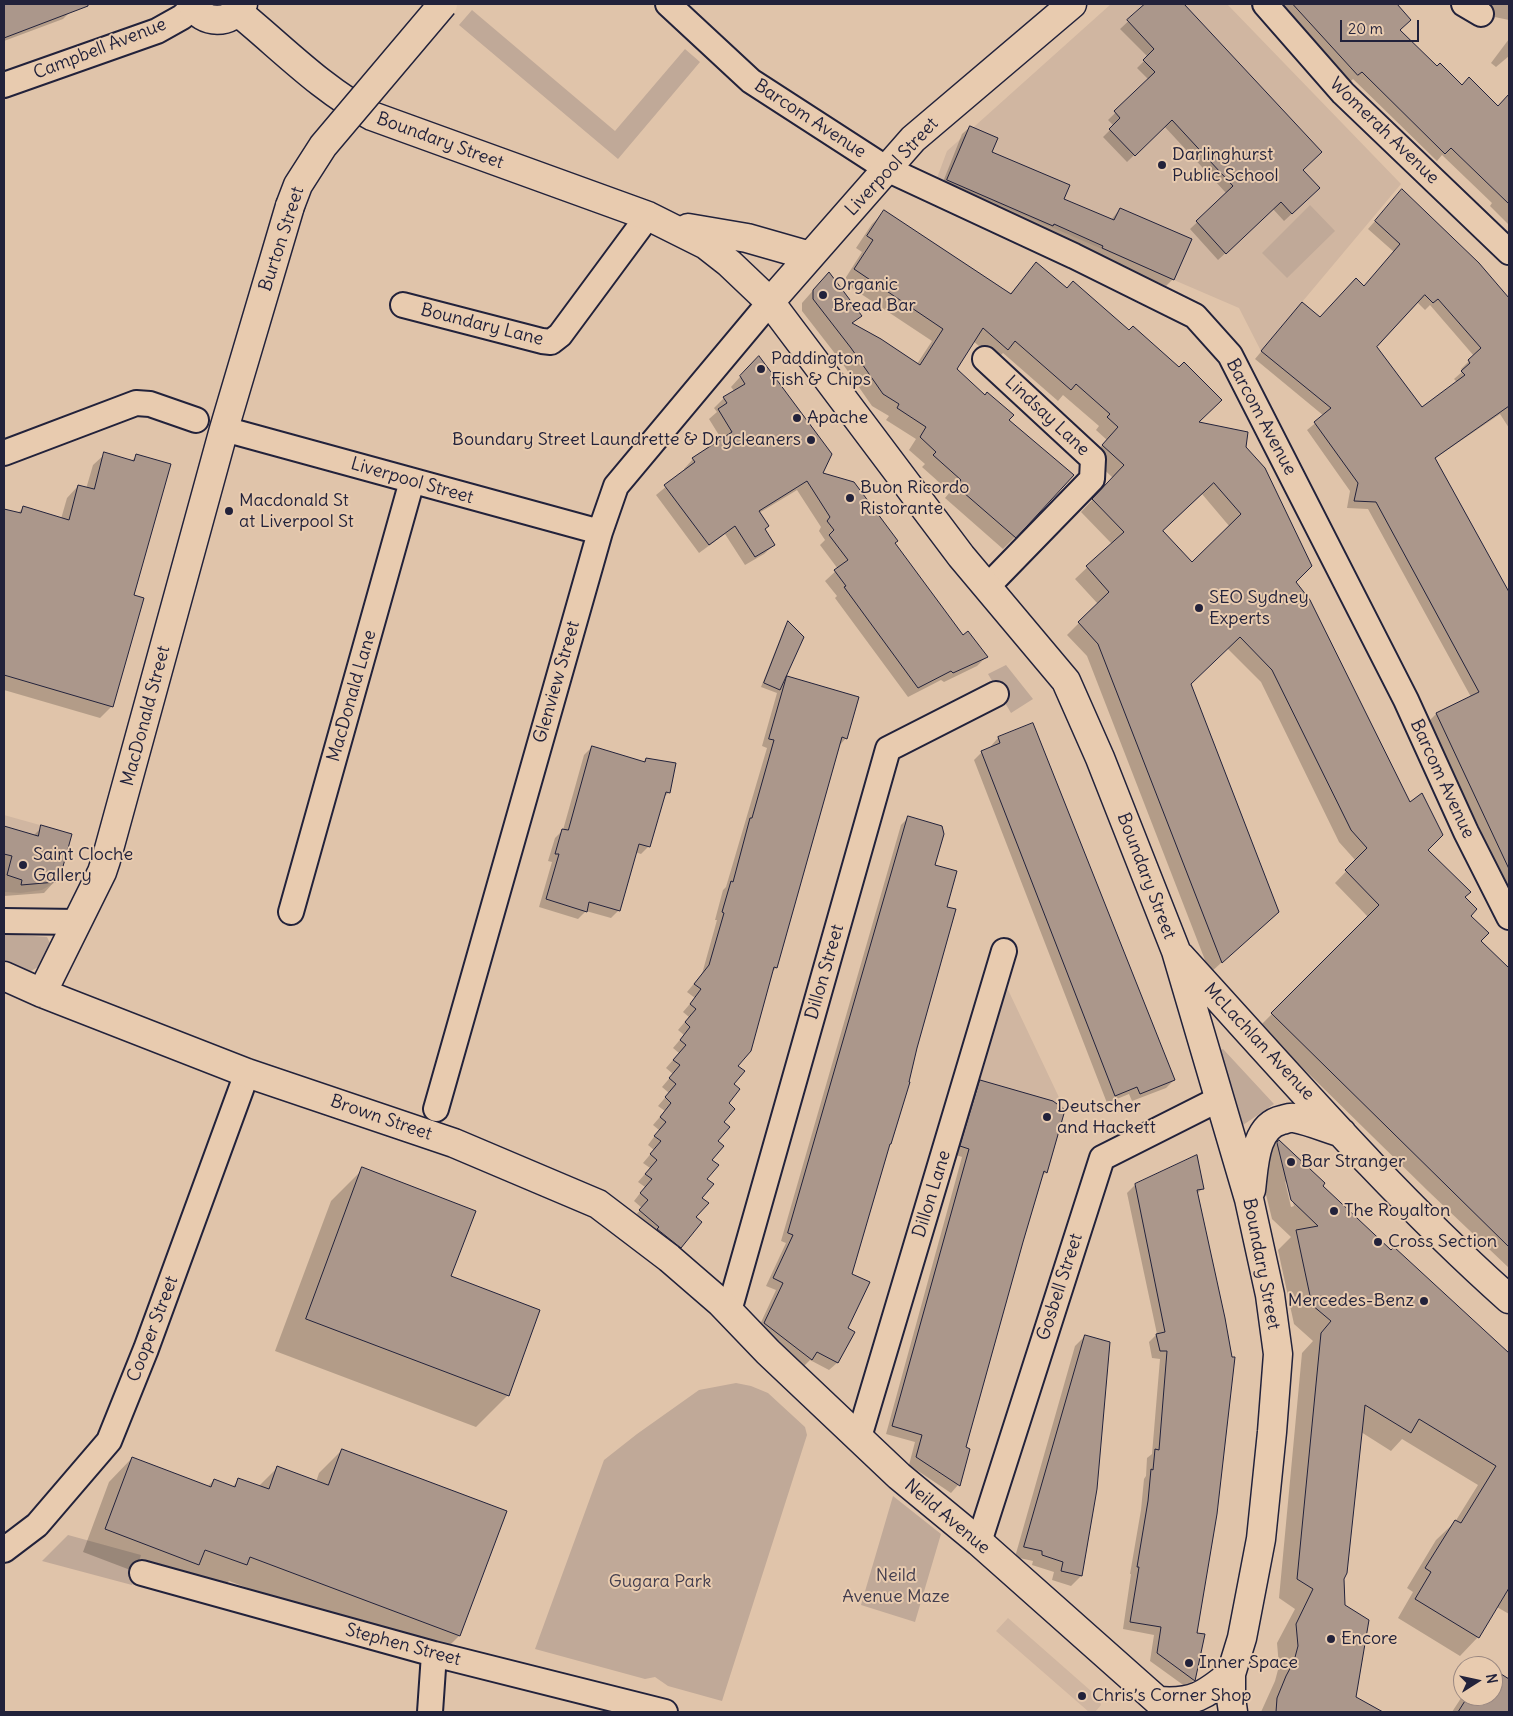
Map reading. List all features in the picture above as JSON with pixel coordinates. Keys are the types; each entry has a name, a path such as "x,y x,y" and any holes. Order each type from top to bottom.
{"street":[{"name":"Burton Street","path":"224,429 290,206 298,185 323,146 443,4"},
{"name":"Liverpool Street","path":"770,302 913,139 1072,4"},
{"name":"Womerah Avenue","path":"1265,4 1343,93 1509,252"},
{"path":"192,5 199,13 214,20 231,17 240,8"},
{"name":"Campbell Avenue","path":"4,85 157,31 182,17 192,5"},
{"name":"Barcom Avenue","path":"681,7 751,81 886,169 1074,256 1195,316 1230,355 1401,691 1466,832 1509,917"},
{"name":"Boundary Street","path":"240,8 294,60 352,106 372,116 658,221 706,245 729,263 770,302 987,587 1066,681 1100,758 1176,951 1249,1199 1270,1295 1278,1354 1261,1539 1242,1638 1231,1674 1233,1712"},
{"name":"Boundary Street","path":"658,221 747,238 810,256"},
{"name":"Boundary Lane","path":"403,305 552,342 658,221"},
{"name":"Glenview Street","path":"436,1109 600,532 616,486 770,302"},
{"name":"Lindsay Lane","path":"985,359 1093,459 1092,479 987,587"},
{"path":"4,453 136,403 150,404 196,420"},
{"name":"Liverpool Street","path":"224,429 600,532"},
{"name":"MacDonald Street","path":"42,993 78,922 106,860 224,429"},
{"name":"MacDonald Lane","path":"291,912 412,481"},
{"name":"Dillon Street","path":"728,1311 888,749 996,694"},
{"path":"4,921 78,922"},
{"name":"Dillon Lane","path":"859,1437 1004,951"},
{"name":"McLachlan Avenue","path":"1176,951 1343,1133 1458,1253 1509,1299"},
{"name":"Brown Street","path":"4,976 42,993 247,1073 454,1144 598,1204 669,1258 728,1311"},
{"name":"Cooper Street","path":"4,1550 37,1525 109,1441 146,1350 247,1073"},
{"name":"Gosbell Street","path":"979,1542 1102,1158 1220,1099"},
{"name":"McLachlan Avenue","path":"1249,1199 1261,1138 1278,1121 1292,1118 1343,1133"},
{"name":"Neild Avenue","path":"728,1311 768,1352 899,1476 979,1542 1161,1708"},
{"name":"Stephen Street","path":"142,1572 434,1654 665,1712"},
{"path":"430,1712 434,1654"},
{"path":"1161,1708 1199,1697 1231,1674"}],"shaded area":[{"name":"Darlinghurst Public School","path":"1111,4 1227,4 1401,184 1261,351 1239,308 937,178 947,151"},
{"path":"4,815 72,834 62,870 56,882 42,890 21,893 4,892"},
{"path":"1001,975 1065,1110 1048,1170 953,1143"},
{"path":"1008,1618 1099,1698 1101,1705 1095,1712 1089,1712 996,1631"}],"green space":[{"path":"472,10 615,131 685,49 700,62 618,159 459,25"},
{"path":"1310,205 1335,231 1287,278 1262,253"},
{"path":"1006,665 1033,699 1011,713 988,674"},
{"path":"4,934 47,937 50,943 40,966 29,972 4,962"},
{"path":"1223,1049 1274,1104 1243,1125 1218,1051"},
{"name":"Gugara Park","path":"736,1383 751,1386 768,1393 805,1427 807,1435 722,1701 668,1686 655,1677 645,1679 535,1649 604,1460 699,1390"},
{"name":"Neild Avenue Maze","path":"893,1496 941,1534 915,1622 861,1605"},
{"path":"68,1535 141,1555 132,1585 42,1561"}],"building":[{"path":"4,4 88,4 88,6 4,38"},
{"path":"1145,4 1184,4 1322,152 1303,170 1320,188 1292,214 1281,202 1226,254 1196,221 1233,186 1172,120 1135,156 1109,129 1120,118 1114,111 1155,72 1143,60 1154,49 1127,20"},
{"path":"1293,4 1397,4 1411,20 1400,30 1437,66 1440,63 1462,85 1469,77 1498,106 1509,94 1509,204 1451,148 1445,154 1362,72 1358,75"},
{"path":"970,126 998,138 992,152 1070,185 1064,199 1114,220 1120,208 1192,239 1174,280 1054,224 1053,226 947,180"},
{"path":"1402,189 1479,263 1509,298 1509,406 1435,458 1509,592 1509,869 1436,713 1479,692 1376,502 1354,501 1358,483 1314,422 1331,408 1261,351 1302,302 1320,317 1356,278 1364,286 1400,244 1375,221","holes":["1425,295 1433,303 1438,299 1481,348 1468,360 1470,363 1461,371 1465,375 1422,407 1377,347"]},
{"path":"884,210 1011,294 1036,262 1067,288 1073,281 1129,330 1133,326 1179,367 1184,362 1222,400 1199,422 1248,432 1246,447 1265,468 1312,566 1296,582 1310,600 1410,802 1422,793 1443,835 1428,850 1471,892 1465,897 1477,909 1471,916 1489,933 1481,941 1509,968 1509,1247 1271,1013 1379,905 1345,870 1367,848 1351,830 1272,670 1240,637 1191,684 1279,912 1222,963 1098,644 1078,622 1109,592 1086,566 1124,532 1092,499 1124,465 1102,445 1118,427 1107,417 1110,414 1076,384 1071,390 1015,341 1008,350 983,328 957,369 985,395 987,392 1014,415 1009,420 1074,475 1016,538 956,486 961,480 933,455 936,452 920,437 926,427 897,408 899,404 883,394 851,348 813,299 813,290 829,272 862,316 852,323 881,339 920,365 943,329 854,269 873,240 867,236","holes":["1214,483 1241,514 1192,562 1163,531"]},
{"path":"759,356 832,454 823,473 854,482 898,541 895,543 963,635 968,631 988,657 953,673 951,671 918,688 844,587 846,586 834,570 848,560 829,535 834,530 827,521 830,517 807,481 759,511 769,526 765,529 775,545 755,557 735,526 709,545 664,485 695,462 692,458 732,432 718,409 727,403 723,397 745,384 740,376"},
{"path":"104,452 134,461 136,454 171,464 134,595 144,598 113,707 4,675 4,509 21,513 23,506 69,520 78,485 94,489"},
{"path":"788,621 804,637 780,690 764,683"},
{"path":"787,676 859,697 847,739 842,737 777,968 774,967 751,1051 738,1066 745,1071 734,1084 740,1089 729,1103 735,1109 724,1122 730,1127 718,1141 724,1146 712,1160 719,1165 707,1179 714,1184 702,1198 709,1203 696,1217 702,1222 681,1248 657,1229 659,1227 639,1210 648,1200 640,1193 652,1179 645,1174 657,1160 650,1154 661,1141 654,1136 666,1122 660,1117 671,1103 665,1097 676,1084 669,1078 680,1065 673,1060 686,1045 680,1040 690,1027 685,1022 696,1009 690,1004 701,989 694,984 709,965 724,913 722,912 731,881 733,882 774,740 769,739"},
{"path":"1033,723 1175,1080 1140,1094 1137,1087 1115,1096 981,751 1000,743 998,737"},
{"path":"592,746 645,762 646,758 676,763 670,793 666,792 650,847 639,844 620,911 589,902 587,912 546,899 559,854 555,854 562,829 568,830"},
{"path":"908,816 942,826 944,834 935,865 957,871 947,907 956,909 917,1048 910,1082 852,1274 870,1282 848,1328 855,1332 838,1363 817,1352 812,1360 764,1323 783,1283 773,1278 793,1235 788,1233"},
{"path":"41,825 72,834 62,870 56,882 21,885 22,880 7,875 12,856 4,854 4,826 38,836"},
{"path":"980,1080 1053,1101 1065,1110 1047,1173 1044,1171 1023,1242 966,1447 970,1449 960,1486 916,1457 922,1435 892,1426 969,1149 960,1146"},
{"path":"1279,1140 1325,1183 1323,1186 1391,1250 1394,1247 1509,1353 1509,1588 1479,1638 1415,1599 1431,1572 1425,1568 1455,1520 1461,1523 1496,1466 1419,1419 1411,1433 1365,1405 1347,1573 1344,1579 1345,1605 1369,1620 1356,1697 1383,1712 1276,1712 1277,1698 1294,1661 1298,1646 1296,1624 1313,1589 1297,1579 1321,1333 1331,1321 1312,1305 1296,1230 1318,1226 1291,1200 1277,1143"},
{"path":"1197,1155 1204,1189 1197,1190 1232,1357 1235,1357 1217,1514 1197,1633 1205,1634 1195,1681 1157,1653 1161,1627 1130,1622 1151,1469 1153,1470 1155,1449 1159,1450 1167,1351 1160,1351 1156,1334 1165,1332 1135,1184"},
{"path":"362,1167 476,1211 451,1276 540,1310 509,1396 306,1319"},
{"path":"1085,1335 1110,1342 1097,1489 1082,1576 1061,1571 1063,1562 1042,1555 1042,1551 1024,1547"},
{"path":"342,1449 507,1511 460,1636 250,1557 247,1565 205,1550 199,1565 105,1529 132,1457 211,1487 214,1479 235,1487 238,1478 269,1489 277,1466 328,1485"},
{"path":"1503,1675 1509,1679 1509,1712 1458,1712 1462,1706 1503,1706"}],"place":[{"name":"Darlinghurst Public School","path":"1162,165"},
{"name":"Organic Bread Bar","path":"823,295"},
{"name":"Paddington Fish & Chips","path":"761,369"},
{"name":"Apache","path":"797,418"},
{"name":"Boundary Street Laundrette & Drycleaners","path":"811,440"},
{"name":"Buon Ricordo Ristorante","path":"850,498"},
{"name":"Macdonald St at Liverpool St","path":"229,511"},
{"name":"SEO Sydney Experts","path":"1199,608"},
{"name":"Saint Cloche Gallery","path":"23,865"},
{"name":"Deutscher and Hackett","path":"1047,1117"},
{"name":"Bar Stranger","path":"1291,1162"},
{"name":"The Royalton","path":"1334,1211"},
{"name":"Cross Section","path":"1378,1242"},
{"name":"Mercedes-Benz","path":"1424,1301"},
{"name":"Encore","path":"1331,1639"},
{"name":"Inner Space","path":"1189,1663"},
{"name":"Chris’s Corner Shop","path":"1082,1696"}]}
